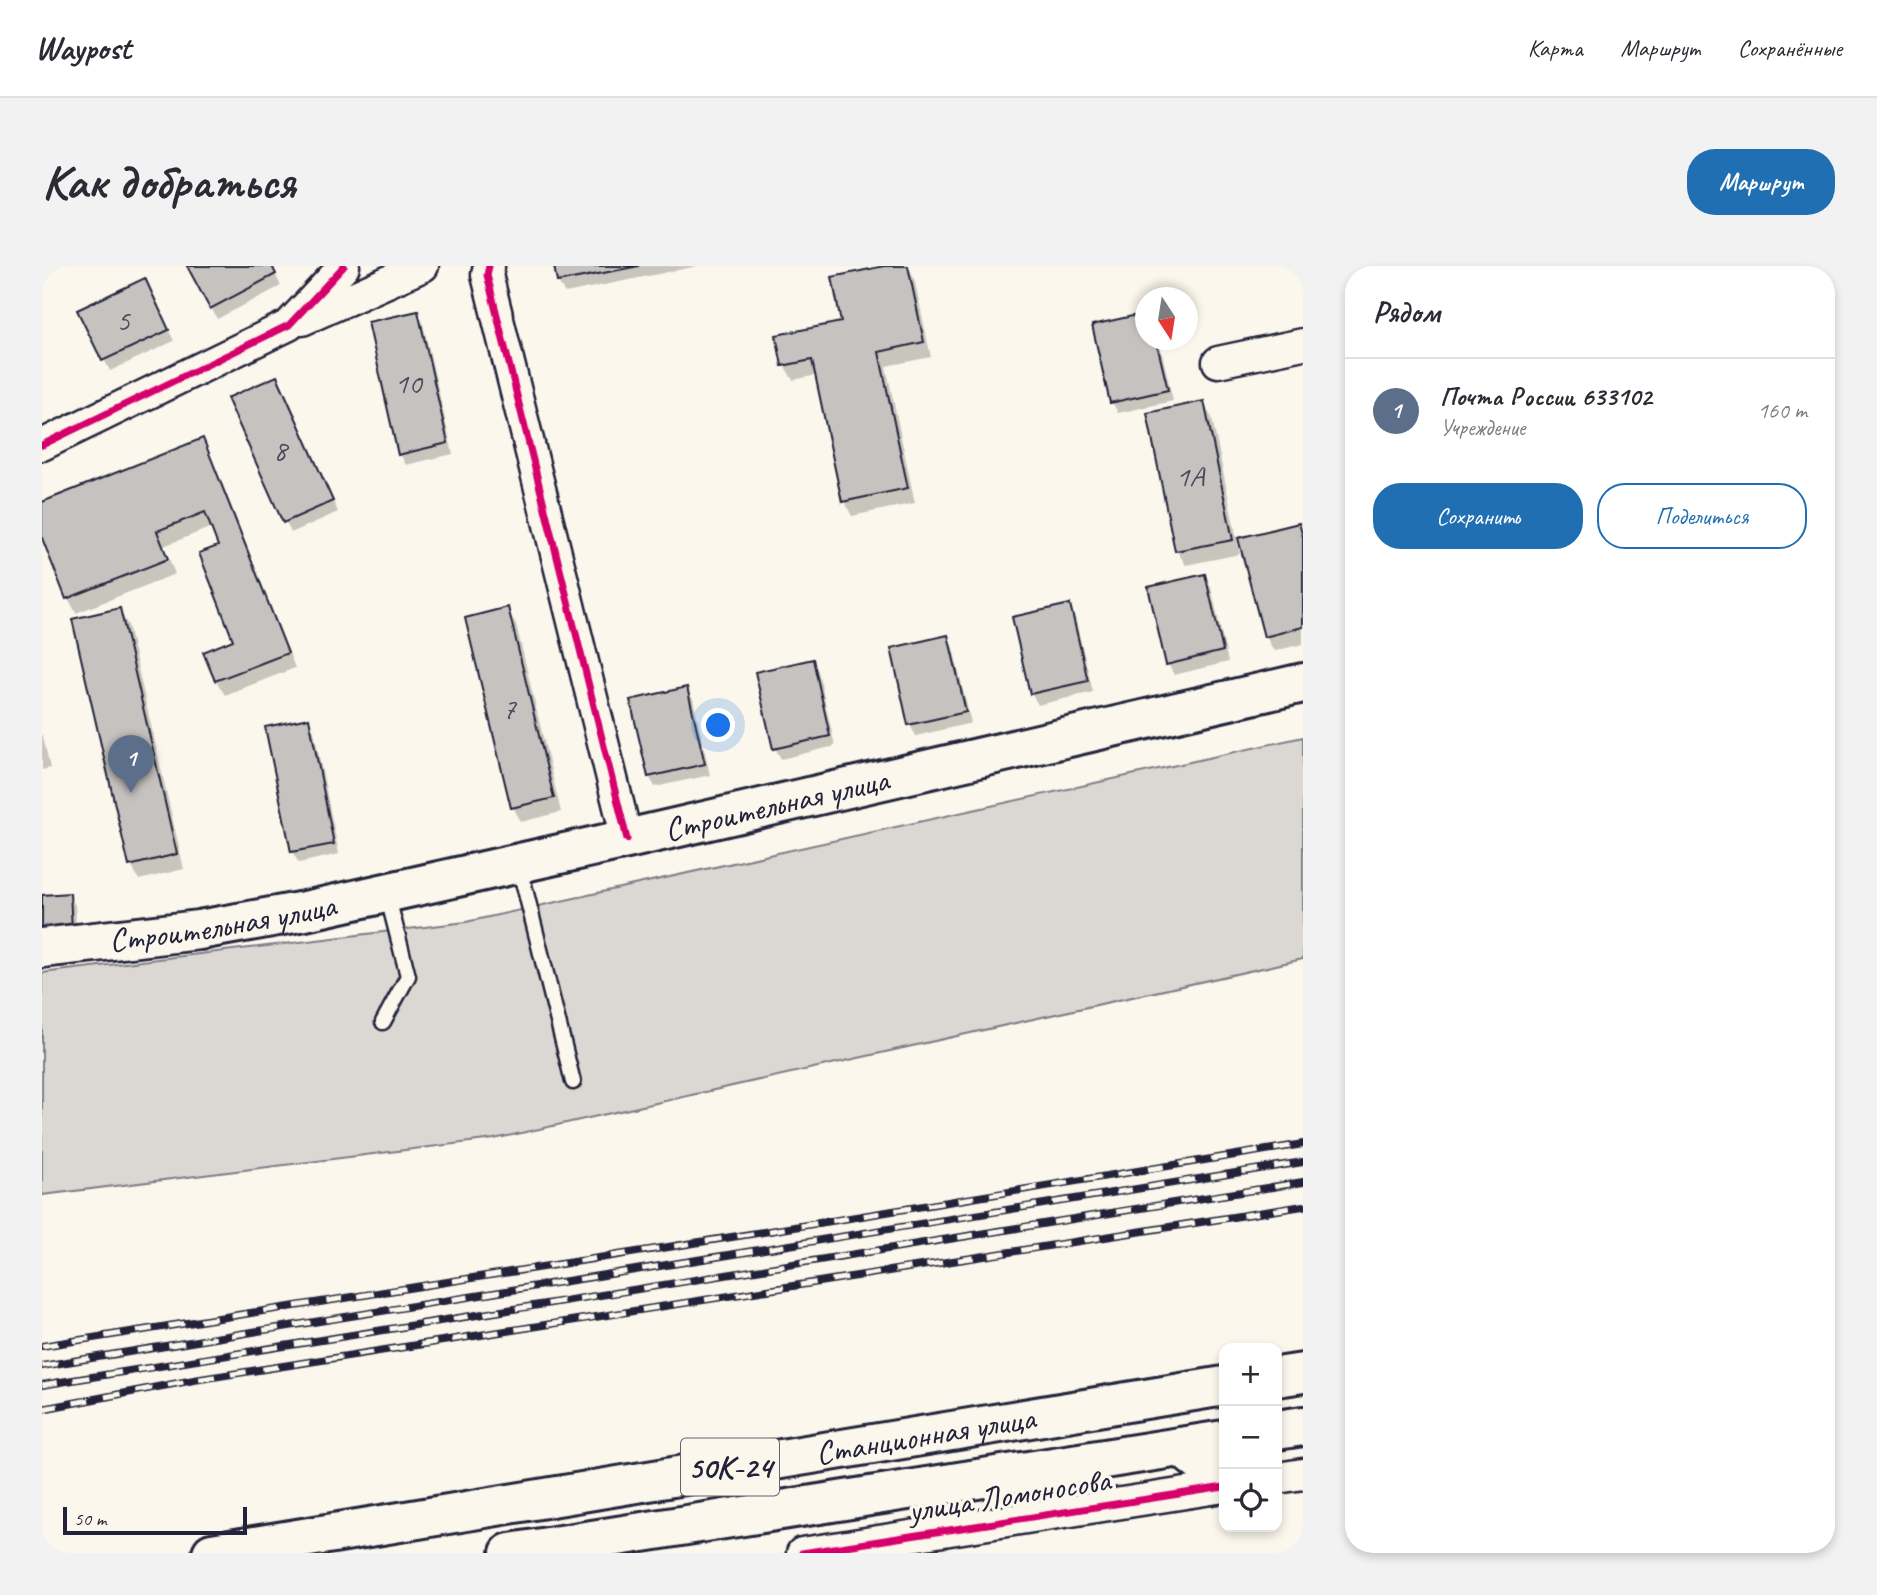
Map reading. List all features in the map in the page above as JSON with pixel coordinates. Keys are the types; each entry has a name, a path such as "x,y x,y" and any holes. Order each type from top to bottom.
{"main road":[{"name":"Строительная улица","path":"42,948 199,930 304,911 1303,682"},
{"path":"1282,1376 1303,1373"},
{"name":"Станционная улица","path":"212,1553 1219,1387"},
{"path":"1282,1429 1303,1426"},
{"name":"Станционная улица","path":"510,1553 1219,1441"},
{"path":"1181,1447 1219,1477"}],"street":[{"path":"289,326 344,266"},
{"path":"42,445 289,326 423,266"},
{"path":"489,266 487,275 626,839"},
{"path":"1218,362 1303,344"},
{"path":"1282,1477 1303,1474"},
{"name":"улица Ломоносова","path":"802,1553 948,1541 1219,1488"}],"lane":[{"path":"519,863 573,1083"},
{"path":"383,1023 408,976 386,893"}],"shaded area":[{"path":"1303,737 1303,959 494,1139 42,1195 42,973 466,922"}],"building":[{"path":"187,266 272,266 276,274 210,309"},
{"path":"554,266 639,266 557,282"},
{"path":"884,266 908,266 924,342 879,352 908,488 842,502 812,360 782,366 776,335 841,322 832,277"},
{"path":"145,278 169,330 102,361 77,310"},
{"path":"418,311 448,443 398,455 368,322"},
{"path":"1135,315 1135,350 1158,350 1168,390 1110,403 1092,325"},
{"path":"277,376 333,501 283,523 227,398"},
{"path":"1204,401 1233,540 1175,551 1147,413"},
{"path":"203,438 288,653 215,681 203,652 233,640 199,553 218,546 205,512 157,531 168,559 66,599 42,538 42,502"},
{"path":"1299,523 1303,537 1303,627 1264,637 1238,538"},
{"path":"1205,574 1223,651 1166,665 1148,587"},
{"path":"1070,604 1088,681 1030,694 1012,617"},
{"path":"508,607 554,798 511,808 465,618"},
{"path":"120,608 177,854 129,866 72,619"},
{"path":"948,635 966,712 908,725 891,648"},
{"path":"813,659 830,736 773,749 755,672"},
{"path":"687,687 705,764 648,777 630,700"},
{"path":"309,718 334,844 291,852 265,727"},
{"path":"70,893 72,929 42,931 42,895"}],"railway":[{"path":"42,1346 1303,1144"},
{"path":"42,1366 1303,1162"},
{"path":"42,1385 1303,1182"},
{"path":"42,1409 194,1380 1303,1206"}],"cycle path":[{"path":"42,445 289,325 344,266"},
{"path":"489,266 487,275 627,839"},
{"path":"802,1553 1219,1488"}],"place":[{"name":"Почта России 633102","path":"131,793"}]}
